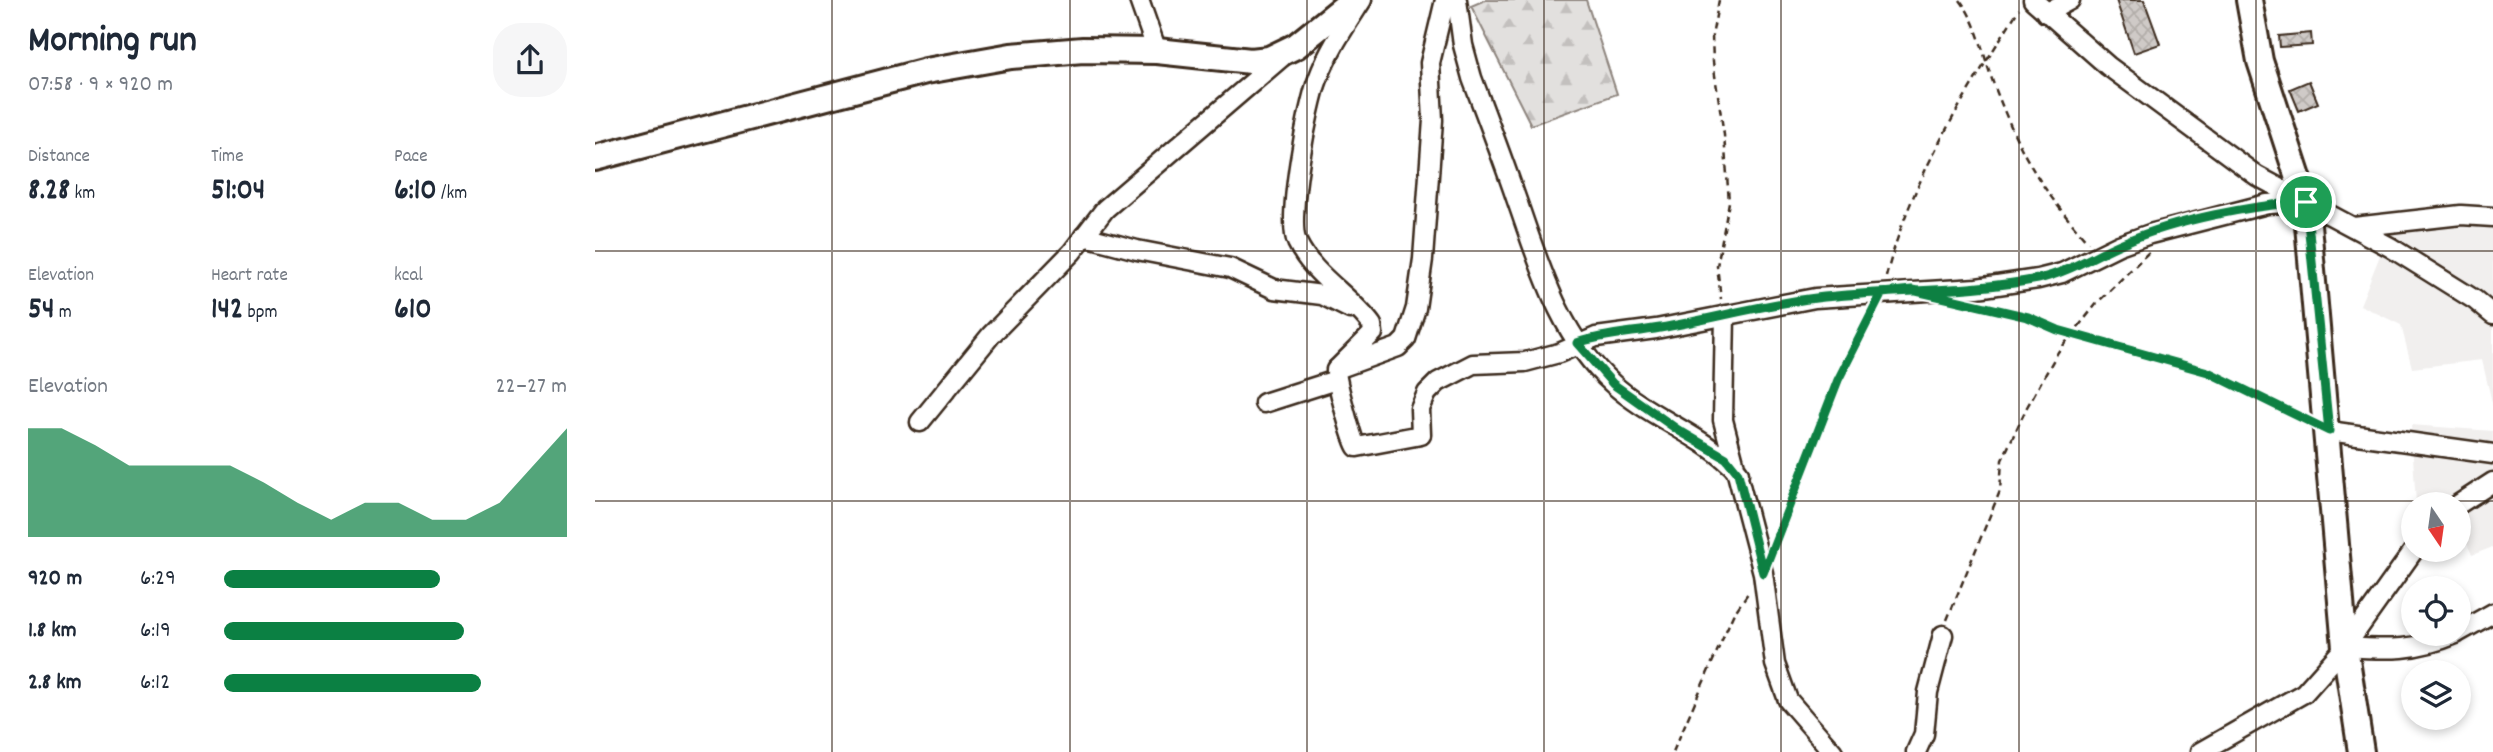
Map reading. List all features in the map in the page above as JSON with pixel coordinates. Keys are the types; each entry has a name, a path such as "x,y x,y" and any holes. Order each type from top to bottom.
{"street":[{"path":"1139,0 1157,51"},
{"path":"920,422 991,335 1072,252 1105,209 1353,0"},
{"path":"1336,375 1373,333 1372,325 1301,251 1293,229 1302,153 1317,81 1362,0"},
{"path":"2040,6 2070,0"},
{"path":"2249,0 2260,61 2306,202 2329,431 2345,647 2361,752"},
{"path":"1457,3 1461,34 1472,78 1549,287 1577,343 1613,384 1678,430 1726,458 1738,473"},
{"path":"1264,403 1336,375 1398,347 1406,339 1416,308 1423,259 1433,120 1430,63 1457,3"},
{"path":"2040,6 2108,66 2257,176 2354,227 2475,300 2493,316"},
{"path":"595,158 926,71 1011,56 1083,50 1157,51 1251,61 1269,59 1296,46"},
{"path":"1336,375 1350,421 1352,438 1357,447 1421,435 1422,401 1438,382 1473,364 1545,358 1596,337 1815,298 1977,288 2038,279 2062,273 2128,240 2267,204 2306,202"},
{"path":"2354,227 2461,215 2493,218"},
{"path":"1084,236 1137,250 1230,268 1274,289 1322,295 1366,317"},
{"path":"1725,315 1723,420 1763,573 1775,664 1788,700 1833,752"},
{"path":"2329,431 2493,454"},
{"path":"2471,496 2493,482"},
{"path":"2200,752 2304,693 2345,647 2405,562"},
{"path":"2471,625 2493,613"},
{"path":"1916,752 1924,734 1928,692 1943,635"},
{"path":"2345,647 2381,649 2425,646"}],"path":[{"path":"1719,0 1712,36 1729,202 1717,266 1725,315"},
{"path":"1960,0 1972,17 1985,62 2027,164 2057,207 2099,255"},
{"path":"1673,752 1733,615 1763,573 1838,380 1882,293 1898,231 1911,196 1985,62 2024,0"},
{"path":"1943,635 2000,491 2002,460 2027,407 2058,352 2120,279 2177,226"},
{"path":"1977,305 2028,317 2072,335 2208,372 2329,431"}],"shaded area":[{"path":"2493,207 2493,407 2482,360 2412,368 2401,325 2360,305 2397,213"},
{"path":"2411,425 2493,431 2493,547 2472,555 2471,553 2471,492 2415,492"}],"green space":[{"path":"1485,0 1586,0 1617,94 1531,125 1471,6"}],"building":[{"path":"2116,0 2144,0 2160,44 2134,53"},
{"path":"2311,33 2312,45 2280,47 2279,36"},
{"path":"2309,81 2318,103 2299,111 2290,89"}],"route":[{"path":"2306,202 2267,204 2128,240 2062,273 2038,279 1977,288 1912,290 1815,298 1656,329 1596,337 1577,343 1613,384 1678,430 1726,458 1738,473 1763,573 1792,506 1838,380 1882,293 1912,290 2028,317 2058,330 2208,372 2329,431 2306,202"}]}
